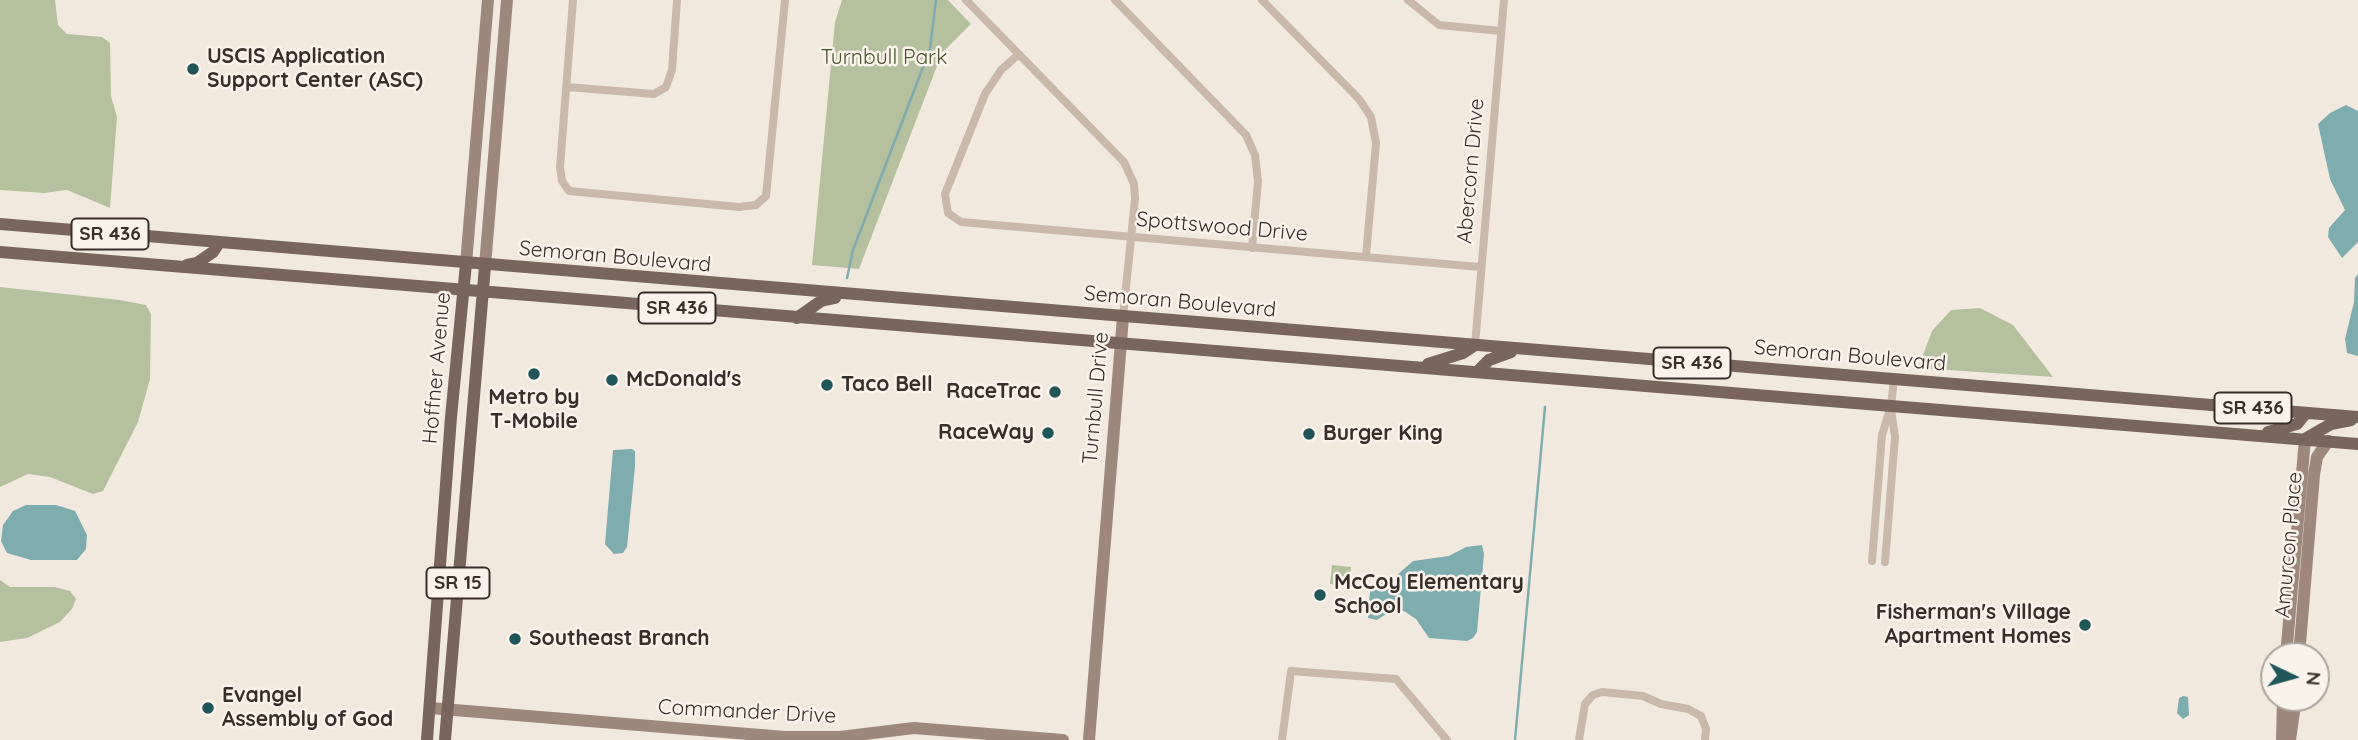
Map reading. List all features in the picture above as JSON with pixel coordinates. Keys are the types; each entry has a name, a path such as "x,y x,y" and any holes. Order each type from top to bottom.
{"main road":[{"name":"Semoran Boulevard","path":"0,225 2358,418"},
{"path":"173,267 197,263 213,252 219,243"},
{"name":"SR 436","path":"0,252 2358,444"},
{"name":"Hoffner Avenue","path":"427,740 466,264"},
{"name":"Hoffner Avenue","path":"445,740 485,265"},
{"path":"797,318 821,302 849,295"},
{"path":"1417,367 1448,359 1475,345"},
{"path":"1477,372 1489,360 1503,353 1533,350"},
{"path":"2240,435 2282,430 2297,424 2306,413"},
{"path":"2305,439 2331,424 2358,418"}],"street":[{"name":"Hoffner Avenue","path":"466,264 488,0"},
{"name":"Hoffner Avenue","path":"485,265 506,0"},
{"path":"573,0 562,181 569,191 739,207 757,205 766,196 785,0"},
{"path":"567,87 654,94 666,87 672,70 677,0"},
{"path":"1115,0 1246,135 1255,155 1258,181 1252,248"},
{"path":"1262,0 1359,99 1371,117 1376,143 1366,256"},
{"path":"1408,0 1439,25 1501,31"},
{"name":"Abercorn Drive","path":"1475,345 1504,0"},
{"name":"Turnbull Drive","path":"972,2 1124,162 1134,184 1132,237 1123,317 1089,740"},
{"name":"Spottswood Drive","path":"1019,54 1001,70 985,94 945,194 948,213 961,222 1480,267"},
{"path":"1872,561 1882,435 1891,406 1894,379"},
{"path":"1885,562 1895,437 1891,406"},
{"name":"Amurcon Place","path":"2287,642 2305,439"},
{"name":"Amurcon Place","path":"2300,642 2314,475 2317,457 2328,441"},
{"path":"1282,740 1291,671 1396,679 1447,740"},
{"path":"1579,740 1585,704 1593,695 1602,692 1643,696 1661,704 1688,709 1701,716 1706,729 1705,740"},
{"name":"Commander Drive","path":"430,708 785,737 840,737 914,728 1063,740"},
{"path":"2282,740 2287,712"},
{"path":"2289,712 2290,740"}],"green space":[{"path":"0,0 55,0 58,25 67,34 102,37 110,43 111,96 117,117 110,208 67,190 44,193 0,190"},
{"name":"Turnbull Park","path":"842,0 948,0 971,24 942,53 859,269 812,265 835,22"},
{"path":"0,287 120,300 146,305 151,314 150,379 138,422 103,491 93,494 50,477 28,474 0,487"},
{"path":"1980,308 2013,325 2053,377 1918,368 1932,331 1951,310"},
{"path":"1332,565 1351,567 1349,586 1330,584"},
{"path":"0,580 10,587 55,587 70,591 76,599 72,609 60,622 27,638 0,642"}],"water":[{"path":"2346,105 2358,111 2358,242 2342,258 2328,237 2329,228 2345,210 2330,179 2318,124 2330,113"},
{"path":"2358,274 2358,356 2347,353 2345,339 2354,302 2355,278"},
{"path":"613,450 635,451 635,466 627,547 623,553 614,554 605,544"},
{"path":"26,505 56,505 75,511 87,535 86,549 77,560 31,560 7,553 1,541 3,525 13,511"},
{"path":"1482,545 1484,554 1477,632 1473,638 1467,641 1429,638 1416,619 1404,611 1391,611 1377,620 1368,618 1370,591 1374,585 1390,581 1413,561 1449,556 1466,547"},
{"path":"2188,697 2189,715 2183,719 2177,713 2179,698"}],"waterway":[{"path":"847,278 853,250 930,49 936,0"},
{"path":"1515,740 1545,407"}],"place":[{"name":"USCIS Application Support Center (ASC)","path":"193,69"},
{"name":"Metro by T-Mobile","path":"534,374"},
{"name":"McDonald's","path":"612,380"},
{"name":"Taco Bell","path":"827,385"},
{"name":"RaceTrac","path":"1055,392"},
{"name":"RaceWay","path":"1048,433"},
{"name":"Burger King","path":"1309,434"},
{"name":"McCoy Elementary School","path":"1320,595"},
{"name":"Fisherman's Village Apartment Homes","path":"2085,625"},
{"name":"Southeast Branch","path":"515,639"},
{"name":"Evangel Assembly of God","path":"208,708"}]}
